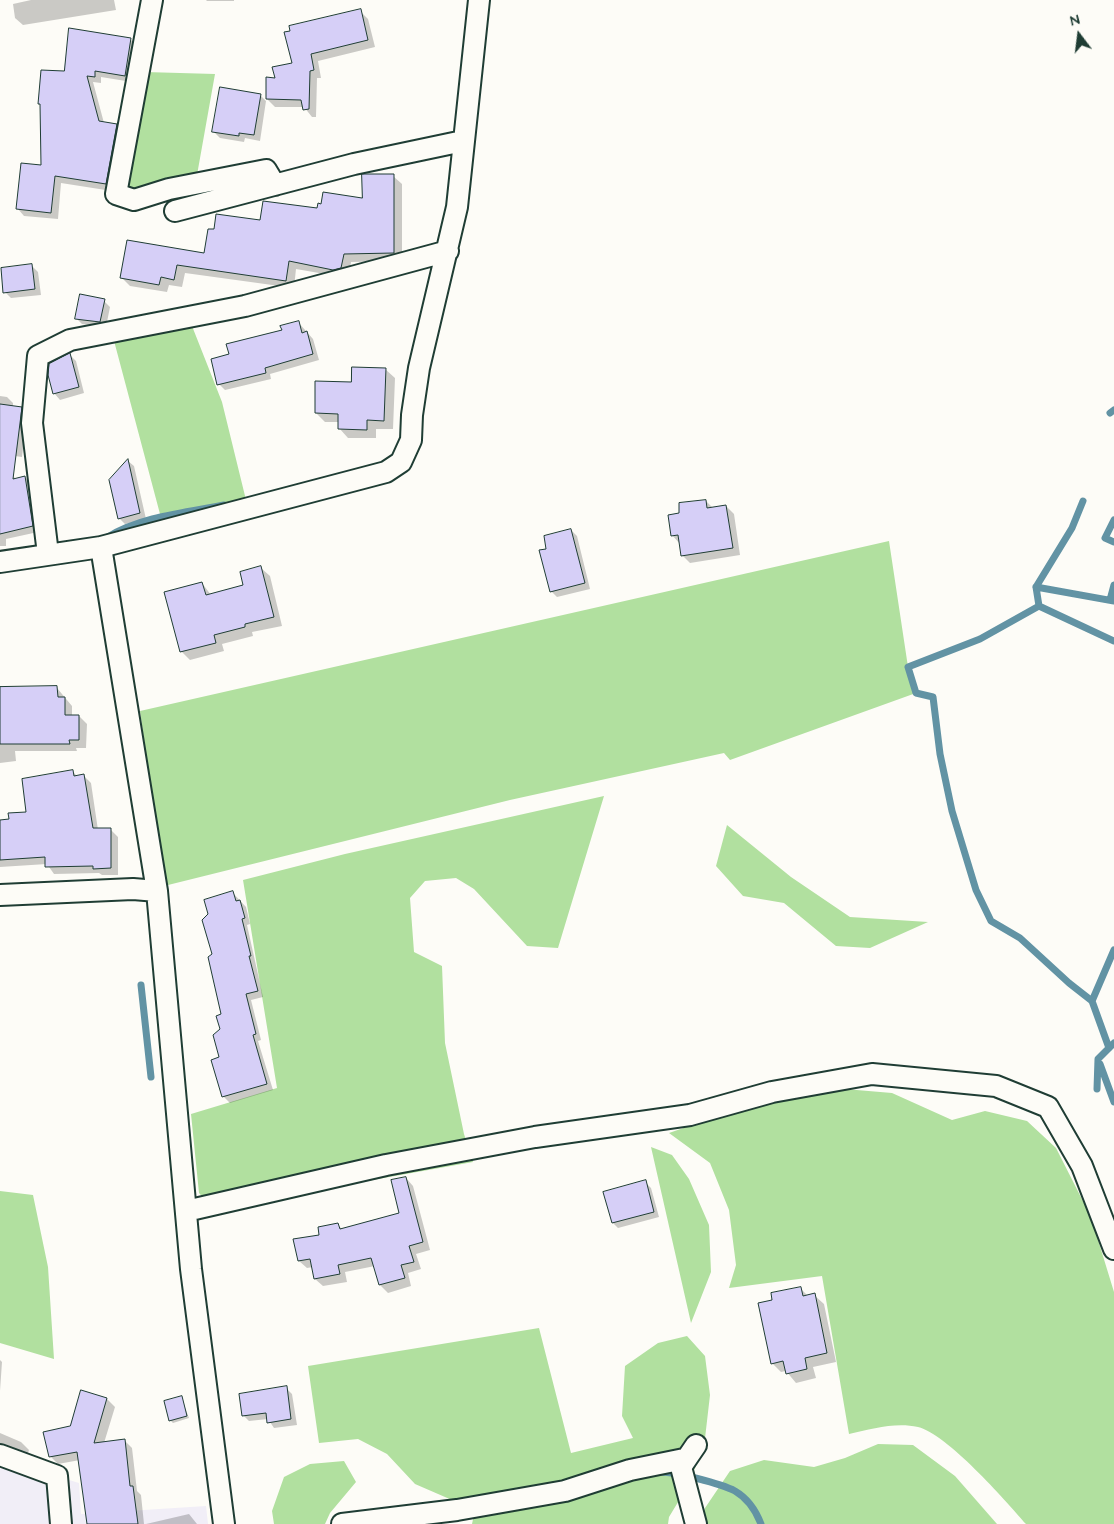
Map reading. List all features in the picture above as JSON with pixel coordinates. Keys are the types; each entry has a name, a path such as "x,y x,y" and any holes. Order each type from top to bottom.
{"street":[{"path":"152,0 116,194 134,200 169,189 266,170 275,185"},
{"path":"0,562 101,547 386,472 401,462 411,440 412,415 419,368 457,207 478,0"},
{"path":"175,211 354,164 463,141"},
{"path":"48,554 32,423 38,356 70,340 245,306 448,251"},
{"path":"101,547 157,892 192,1269 224,1524"},
{"path":"0,895 133,889 157,892"},
{"path":"186,1211 386,1165 535,1137 690,1115 772,1092 872,1074 996,1086 1048,1107 1082,1166 1114,1249"},
{"path":"342,1524 457,1510 564,1491 690,1452 681,1467 696,1524"},
{"path":"0,1455 58,1476 61,1524"}],"shaded area":[{"path":"0,1459 79,1483 81,1514 206,1506 208,1524 0,1524"}],"green space":[{"path":"145,72 215,74 197,175 125,192"},
{"path":"188,321 192,326 222,402 246,500 160,514 113,337"},
{"path":"889,541 908,667 916,693 730,760 724,753 510,800 164,886 140,711"},
{"path":"604,796 558,948 527,946 474,889 456,878 425,881 410,898 414,952 442,966 445,1043 464,1134 473,1162 283,1196 210,1205 199,1193 191,1114 277,1088 243,880 345,854"},
{"path":"727,825 791,877 850,917 928,922 870,948 836,946 784,903 743,896 716,866"},
{"path":"833,1088 892,1093 952,1120 985,1111 1027,1121 1056,1148 1091,1217 1114,1292 1114,1524 1026,1524 959,1454 930,1432 918,1427 901,1425 849,1434 822,1276 729,1288 736,1265 729,1210 710,1163 669,1133 724,1114"},
{"path":"651,1147 672,1155 689,1179 709,1225 711,1272 691,1323"},
{"path":"0,1191 33,1195 48,1267 54,1359 0,1343"},
{"path":"539,1328 571,1453 633,1438 622,1416 625,1366 658,1343 687,1336 705,1356 710,1395 704,1447 686,1489 669,1517 668,1524 472,1524 475,1510 415,1484 387,1454 358,1439 319,1443 308,1366"},
{"path":"878,1444 913,1445 955,1476 997,1524 700,1524 705,1508 730,1471 764,1460 814,1467 845,1458"},
{"path":"344,1461 356,1482 330,1513 325,1524 274,1524 272,1511 284,1477 310,1464"}],"building":[{"path":"361,9 368,40 311,54 314,70 310,71 309,109 303,110 301,100 266,99 266,77 275,78 272,67 292,63 284,32 290,31 289,26"},
{"path":"69,28 131,38 125,76 95,71 95,77 87,76 99,121 117,124 106,184 55,176 51,213 16,209 21,163 41,165 40,104 38,104 41,70 64,71"},
{"path":"220,87 261,94 254,135 239,133 239,136 212,132"},
{"path":"362,174 394,174 394,253 344,254 341,268 333,270 289,261 286,281 177,265 174,280 161,277 159,285 120,278 127,240 204,253 208,229 214,229 216,214 260,220 263,201 317,208 318,203 321,204 323,192 362,198"},
{"path":"32,264 35,289 3,293 1,268"},
{"path":"80,294 105,299 100,322 75,319"},
{"path":"299,321 302,333 307,331 313,354 265,368 266,373 217,385 211,359 229,354 226,344 282,330 280,326"},
{"path":"70,353 79,387 53,394 48,375 49,364"},
{"path":"352,367 386,368 384,421 367,420 367,430 338,429 338,414 315,413 315,381 351,382"},
{"path":"0,404 22,407 13,479 25,476 33,526 0,534"},
{"path":"128,459 140,513 118,519 109,480"},
{"path":"706,500 707,508 726,505 733,548 681,556 678,535 671,536 668,515 679,513 679,503"},
{"path":"571,529 585,583 550,592 539,550 546,549 544,536"},
{"path":"261,566 274,617 245,624 245,627 214,635 216,643 180,652 164,592 202,582 206,595 243,585 240,572"},
{"path":"57,686 58,697 65,697 65,715 79,715 79,740 69,740 70,744 0,744 0,687"},
{"path":"73,770 74,776 84,774 93,828 111,828 111,868 93,869 93,866 45,867 45,857 0,860 0,820 9,819 8,813 26,812 22,779"},
{"path":"233,891 236,901 240,900 245,918 242,919 258,991 246,994 256,1034 253,1035 267,1084 222,1097 211,1060 219,1057 213,1035 220,1029 216,1016 221,1014 208,957 212,954 202,920 208,914 204,900"},
{"path":"406,1177 423,1242 409,1246 414,1262 401,1265 405,1278 379,1285 371,1258 338,1265 340,1274 314,1279 310,1259 298,1261 293,1239 319,1235 318,1227 338,1223 340,1229 399,1213 391,1180"},
{"path":"646,1180 654,1212 612,1223 603,1192"},
{"path":"801,1287 803,1296 815,1293 827,1353 805,1358 807,1369 786,1374 783,1361 771,1364 758,1303 772,1300 771,1293"},
{"path":"287,1386 291,1419 267,1423 266,1413 242,1416 239,1394"},
{"path":"81,1390 107,1398 94,1443 125,1439 130,1486 133,1486 138,1524 87,1524 77,1452 49,1457 43,1432 70,1426"},
{"path":"182,1396 187,1416 169,1421 164,1401"}],"waterway":[{"path":"1110,413 1114,410"},
{"path":"1083,501 1072,528 1036,587 1114,601"},
{"path":"108,537 120,530 149,520 224,505"},
{"path":"1114,520 1105,538 1114,542"},
{"path":"1110,600 1114,585"},
{"path":"1036,587 1039,606 1114,641"},
{"path":"1039,606 980,639 908,667 916,693 933,697 940,754 952,811 976,890 991,921 1020,938 1069,983 1092,1001 1109,1048"},
{"path":"1092,1001 1114,950"},
{"path":"141,985 151,1077"},
{"path":"1097,1089 1098,1059 1114,1043"},
{"path":"1100,1064 1114,1102"},
{"path":"659,1472 697,1478 735,1491 751,1505 761,1524"}]}
